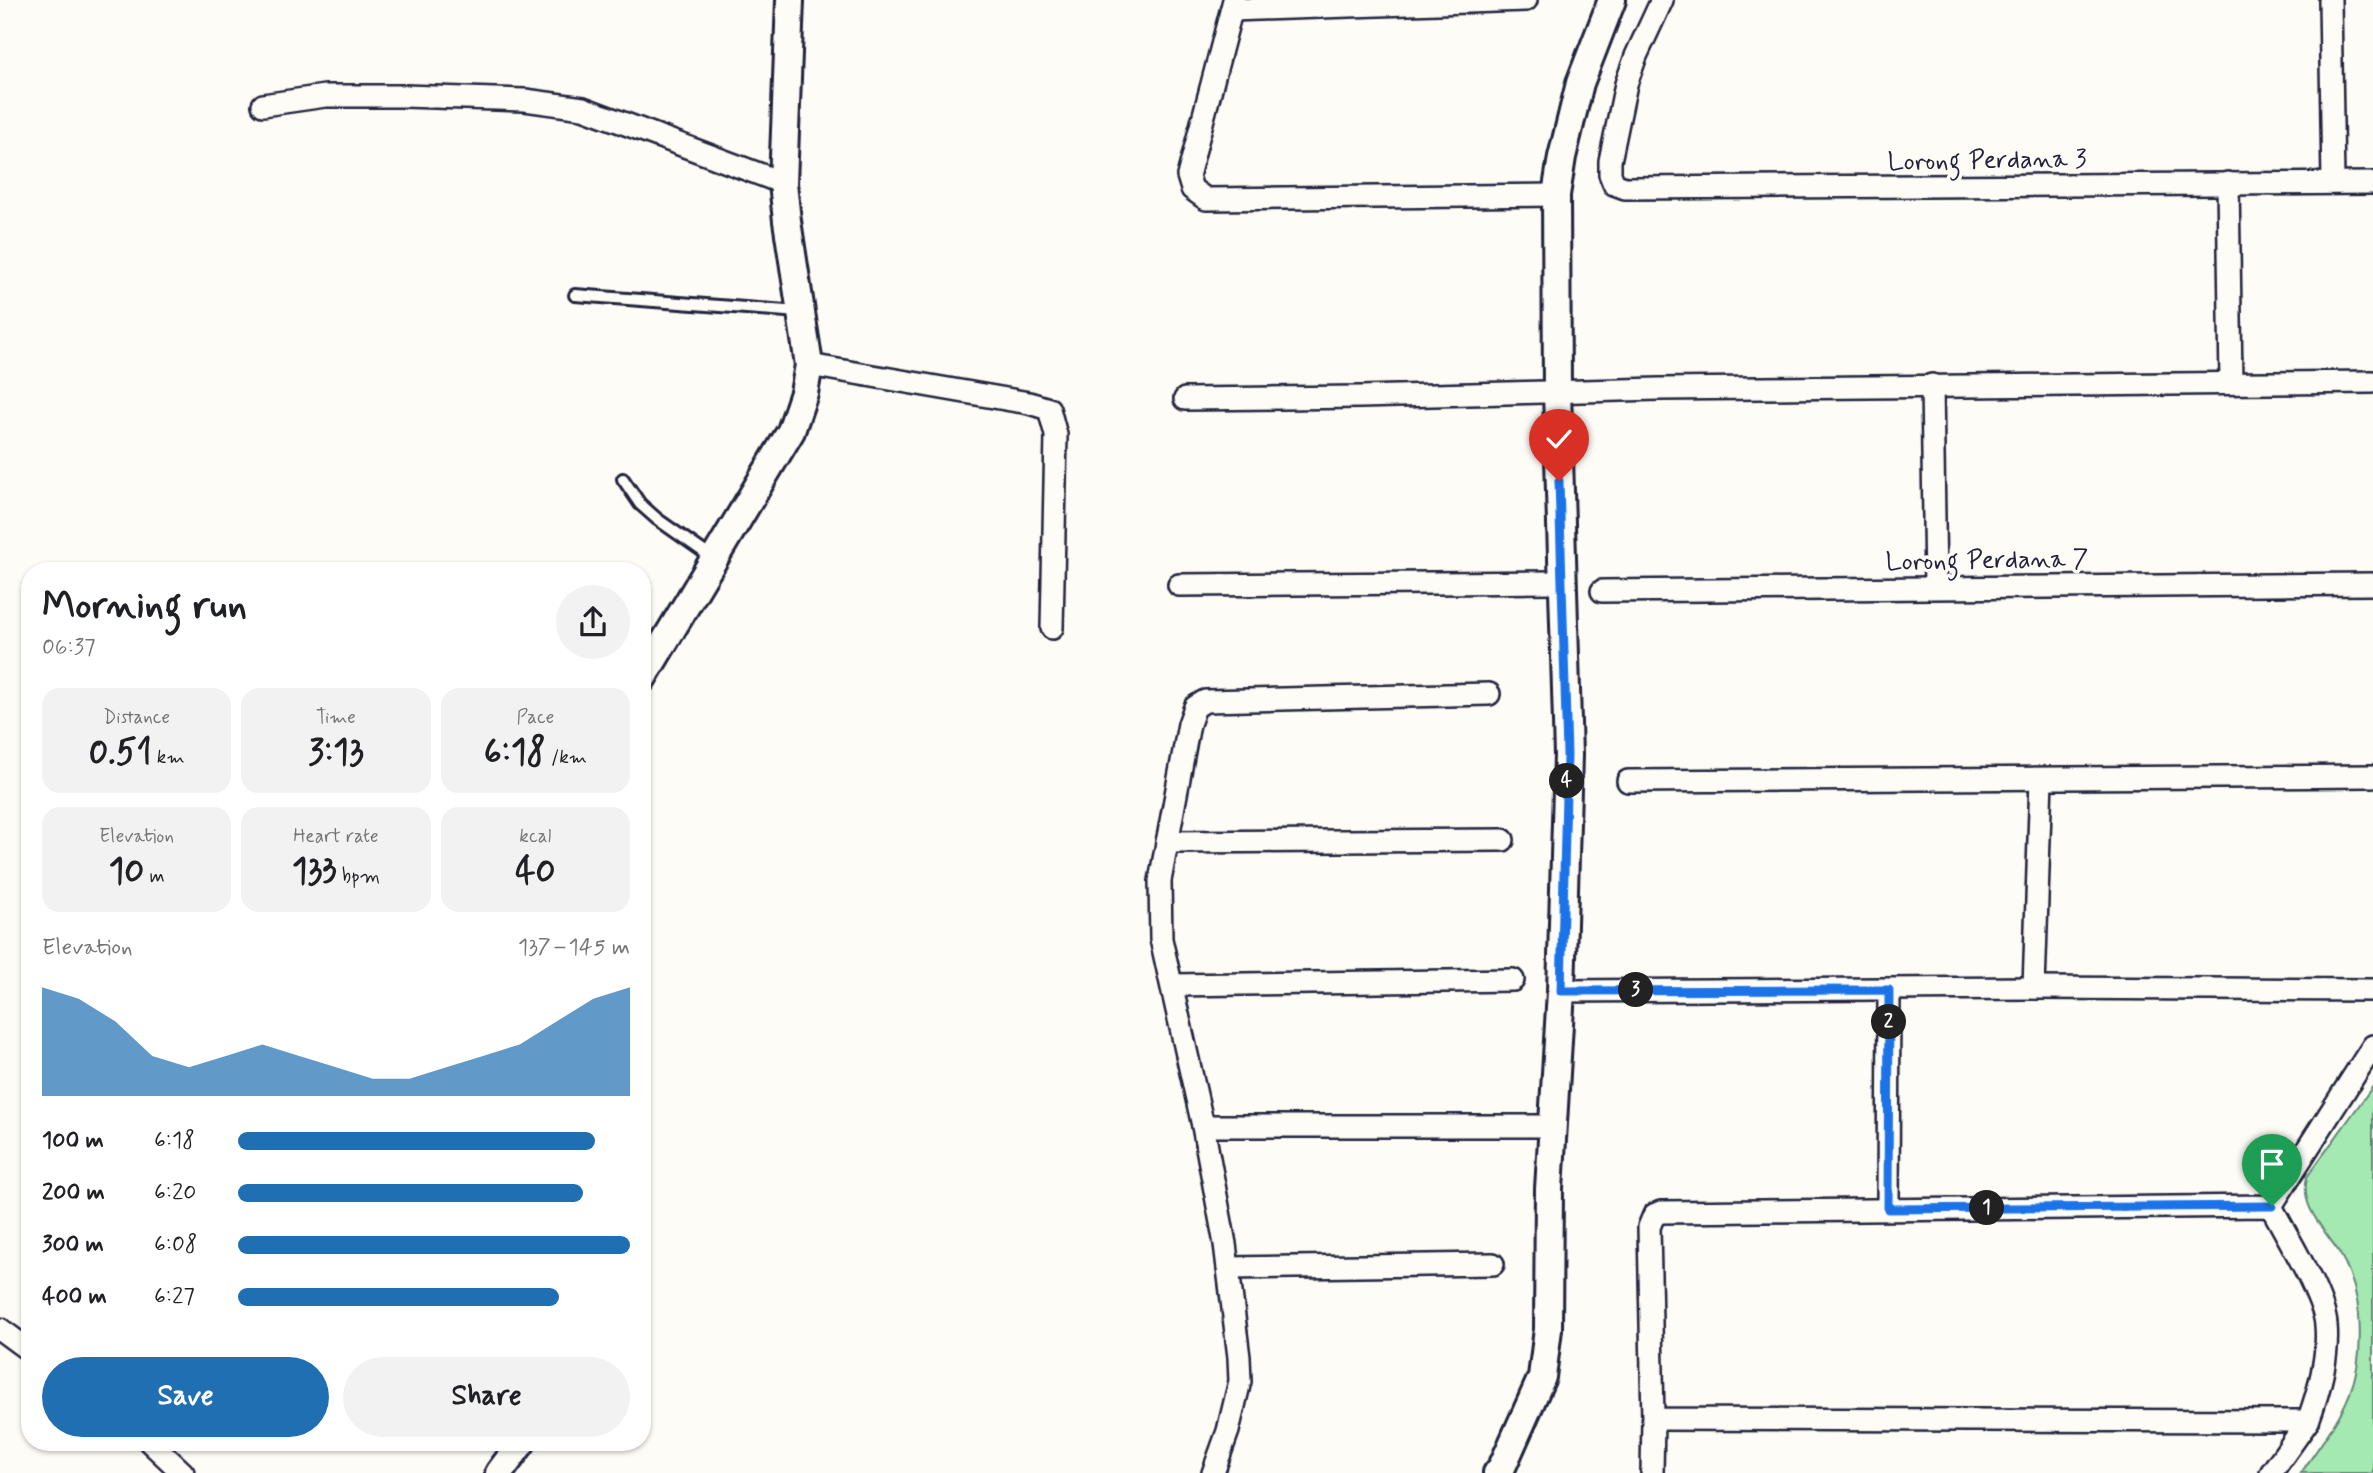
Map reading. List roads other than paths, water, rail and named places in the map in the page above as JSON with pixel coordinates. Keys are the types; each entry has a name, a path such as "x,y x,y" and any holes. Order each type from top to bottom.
{"street":[{"path":"651,665 791,431 804,393 809,365 783,183 790,0"},
{"path":"1525,0 1233,5 1188,176 1192,189 1206,199 1556,194"},
{"path":"1497,1473 1503,1467 1542,1377 1548,1329 1549,1189 1561,991 1567,755 1557,392 1556,194 1580,83 1612,0"},
{"name":"Lorong Perdana 3","path":"1662,0 1626,84 1610,161 1610,174 1614,184 1625,188 2373,183"},
{"path":"2330,0 2333,182"},
{"path":"263,104 325,96 404,96 525,100 583,108 783,183"},
{"path":"2228,183 2231,382"},
{"path":"809,365 1029,403 1049,409 1056,435 1052,628"},
{"path":"1185,399 1931,385 2373,382"},
{"path":"1931,385 1935,587"},
{"path":"1179,585 1562,582"},
{"name":"Lorong Perdana 7","path":"1602,591 2373,584"},
{"path":"1213,1473 1228,1431 1240,1381 1240,1357 1228,1268 1203,1126 1161,939 1160,881 1189,724 1195,707 1205,701 1489,694"},
{"path":"1628,781 2373,776"},
{"path":"2034,988 2041,779"},
{"path":"1167,842 1503,840"},
{"path":"1172,985 1513,981"},
{"path":"1561,991 2034,988 2373,990"},
{"path":"1888,1209 1889,990"},
{"path":"2272,1206 2373,1046"},
{"path":"1203,1126 1553,1126"},
{"path":"1652,1473 1649,1227 1654,1215 1661,1212 2272,1206"},
{"path":"2271,1473 2308,1421 2320,1387 2326,1325 2322,1308 2272,1206"},
{"path":"1228,1268 1493,1264"},
{"path":"0,1329 21,1345"},
{"path":"1653,1419 2308,1421"},
{"path":"160,1451 183,1473"},
{"path":"499,1473 515,1451"}],"lane":[{"path":"575,295 802,312"},
{"path":"623,479 640,504 657,519 714,559"}]}
